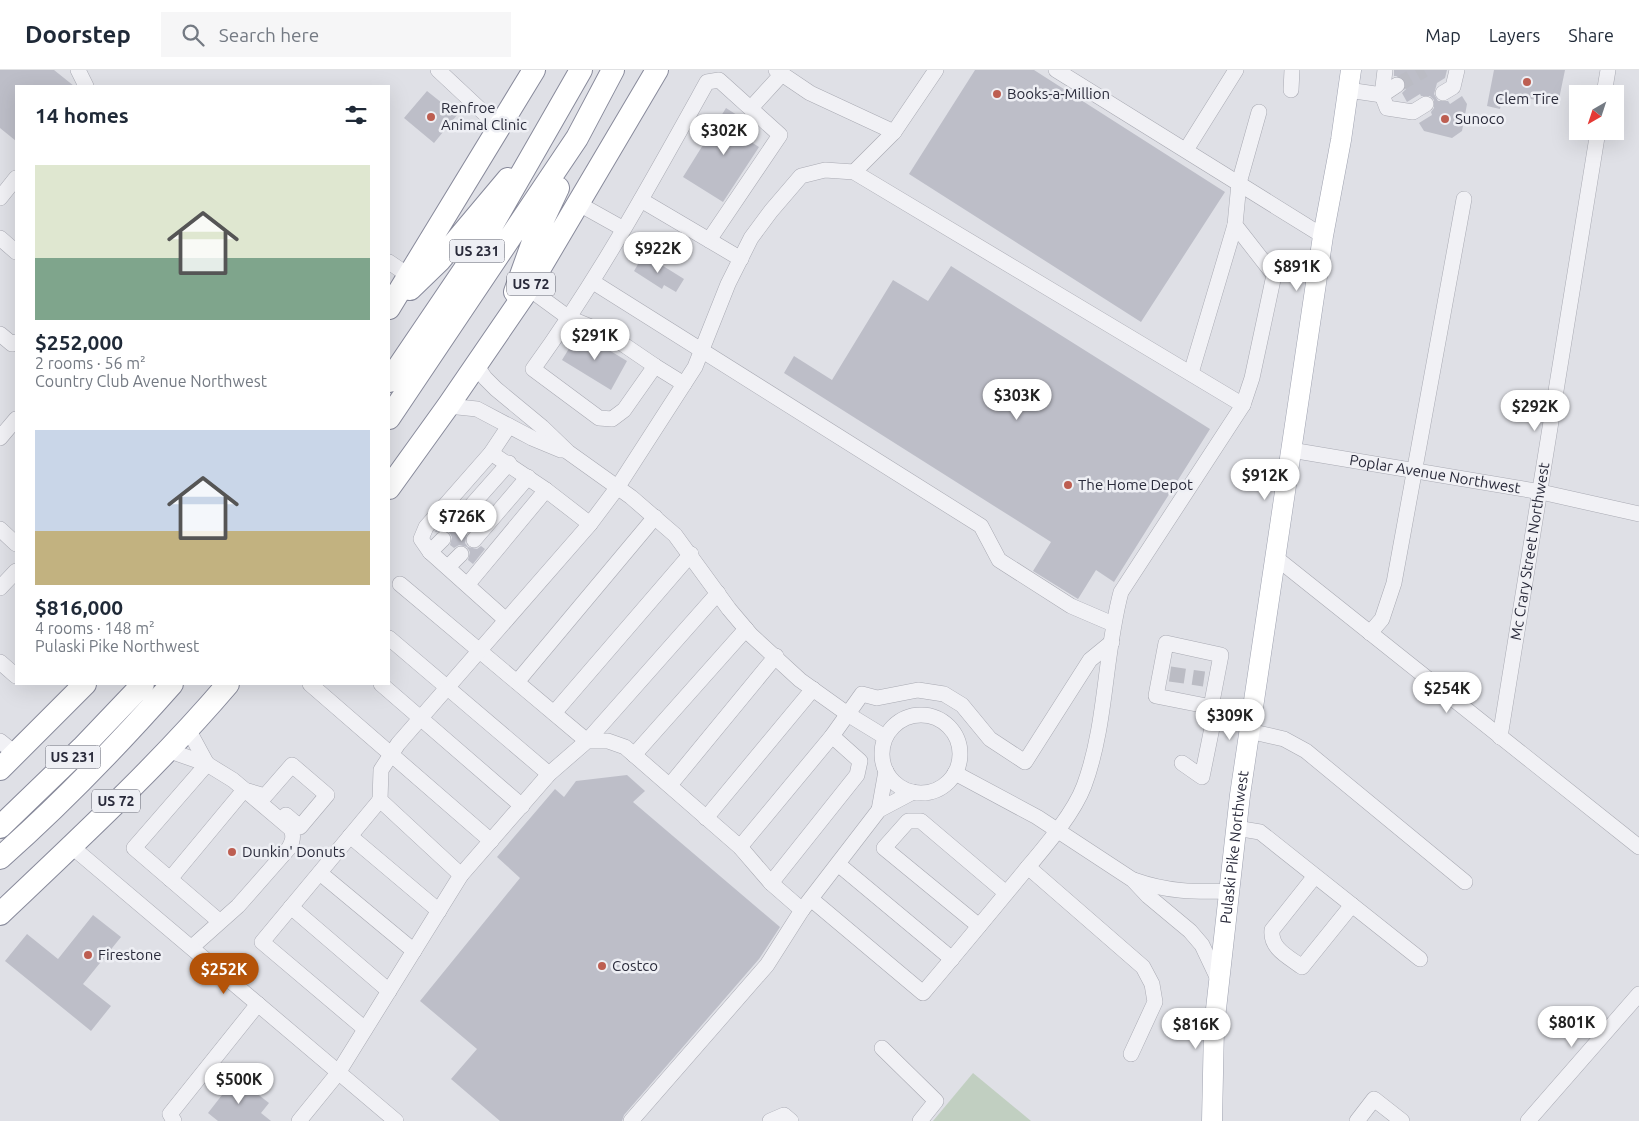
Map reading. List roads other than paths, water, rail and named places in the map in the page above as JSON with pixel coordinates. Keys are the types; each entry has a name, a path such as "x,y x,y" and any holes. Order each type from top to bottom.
{"highway":[{"path":"390,307 534,70"},
{"name":"US 231","path":"390,380 479,248 580,70"},
{"name":"US 231","path":"390,417 577,138 613,70"},
{"name":"US 72","path":"390,487 448,406 528,288 658,70"},
{"path":"390,308 446,252 501,188 555,116"},
{"path":"503,325 534,238 562,182 577,138"},
{"path":"5,755 84,685"},
{"name":"US 231","path":"0,827 82,748 142,685"},
{"name":"US 231","path":"0,858 80,782 171,685"},
{"name":"US 72","path":"0,914 188,729 227,685"}],"main road":[{"name":"Pulaski Pike Northwest","path":"1212,1121 1214,1027 1236,828 1323,236 1351,70"}],"street":[{"path":"78,70 86,85"},
{"path":"438,70 500,128"},
{"path":"854,172 894,132 936,70"},
{"path":"1056,70 1323,236"},
{"path":"1186,150 1236,70"},
{"path":"1291,90 1292,70"},
{"path":"1385,70 1382,95 1387,108 1413,112 1426,104"},
{"path":"1443,93 1453,87 1457,70"},
{"path":"1606,85 1608,70"},
{"path":"751,108 778,73 810,94 894,132"},
{"path":"654,366 624,410 612,419 599,418 533,369 617,244 622,228 641,200 707,82 719,80 780,135 709,240"},
{"path":"1348,90 1382,95 1397,85"},
{"path":"1191,373 1236,225 1238,183 1259,112"},
{"name":"Mc Crary Street Northwest","path":"1500,737 1597,140"},
{"path":"365,1028 262,942 380,800 381,770 392,754 447,687 590,524 617,488 695,367 741,259 766,218 801,176 825,170 854,172 1243,405"},
{"path":"0,198 15,179"},
{"path":"1370,633 1382,619 1388,605 1415,469 1464,199"},
{"path":"641,200 741,259"},
{"path":"579,204 622,228"},
{"path":"400,584 587,740 608,741 625,747 740,847 771,883 807,905 923,992 1028,867 1057,830 1084,788 1090,770 1112,642 1112,624 1121,592 1243,405 1252,378 1274,275 1236,225"},
{"path":"0,238 15,251"},
{"path":"390,263 408,275"},
{"path":"593,282 980,526 999,560 1071,606 1112,624"},
{"path":"528,288 569,318 608,334 684,384"},
{"path":"0,334 12,344 15,342"},
{"path":"476,365 496,389 542,427 568,452 655,517 675,535 746,629 812,689 849,715 886,737"},
{"path":"448,406 477,409 532,438 568,452"},
{"path":"0,438 15,420"},
{"path":"506,620 430,552 421,539 426,527 491,453 509,426"},
{"name":"Poplar Avenue Northwest","path":"1291,450 1415,469 1541,492 1639,514"},
{"path":"491,453 509,463 590,524"},
{"path":"455,524 509,463"},
{"path":"474,540 528,477"},
{"path":"468,584 546,490"},
{"path":"518,682 655,517"},
{"path":"0,529 15,543"},
{"path":"430,552 443,539"},
{"path":"448,567 461,554"},
{"path":"554,713 691,554"},
{"path":"1275,557 1639,847"},
{"path":"0,588 15,572"},
{"path":"299,1121 338,1073 461,875 549,774 587,740 718,593"},
{"path":"634,755 746,629"},
{"path":"390,639 549,774"},
{"path":"740,847 849,715 862,694 876,698 918,690 944,694 962,705 990,739 1024,762 1090,660 1112,642"},
{"path":"1182,763 1202,778 1213,707 1210,680 1220,656 1166,643 1165,673 1156,696 1213,707 1306,751 1465,882"},
{"path":"670,785 776,656"},
{"path":"0,662 15,675"},
{"path":"311,685 491,841"},
{"path":"382,685 522,806"},
{"path":"706,818 812,689"},
{"path":"946,725 962,705"},
{"path":"914,715 927,715 938,719 946,725 956,737 959,749 959,761 955,773 937,789 926,792 914,792 902,788 892,780 886,770 882,754 886,737 898,723 914,715"},
{"path":"188,729 207,764"},
{"path":"771,883 856,776 860,761 832,736"},
{"path":"167,750 207,764 244,790 291,828 293,840 238,906 219,921 192,948"},
{"path":"207,764 134,848 219,921"},
{"path":"879,810 886,770"},
{"path":"955,773 1037,816 1133,880 1148,896 1190,931 1202,945 1219,981"},
{"path":"244,790 265,796"},
{"path":"170,879 244,790"},
{"path":"631,1121 767,965 807,905 879,810 914,792"},
{"path":"380,800 461,875"},
{"path":"979,926 884,848 908,821 921,821 1006,893"},
{"path":"1236,828 1260,832 1420,959"},
{"path":"350,836 439,911"},
{"path":"71,846 396,1121"},
{"path":"838,864 952,959"},
{"path":"1028,867 1143,967 1152,984 1155,1002 1131,1054"},
{"path":"320,873 414,952"},
{"path":"1315,876 1272,930 1274,946 1302,967 1352,905"},
{"path":"1133,880 1160,889 1192,892 1229,891"},
{"path":"291,907 389,991"},
{"path":"1528,1121 1639,994"},
{"path":"174,1121 170,1114 258,1004"},
{"path":"882,1048 936,1102 920,1121"},
{"path":"1357,1121 1374,1099 1402,1121"},
{"path":"770,1121 784,1115 791,1121"}],"tunnel":[{"path":"1397,85 1424,70"},
{"path":"1170,674 1204,679"}],"place":[{"name":"Clem Tire","path":"1527,82"},
{"name":"Books-a-Million","path":"997,94"},
{"name":"Renfroe Animal Clinic","path":"431,117"},
{"name":"Sunoco","path":"1445,119"},
{"name":"The Home Depot","path":"1068,485"},
{"name":"Dunkin' Donuts","path":"232,852"},
{"name":"Firestone","path":"88,955"},
{"name":"Costco","path":"602,966"}]}
